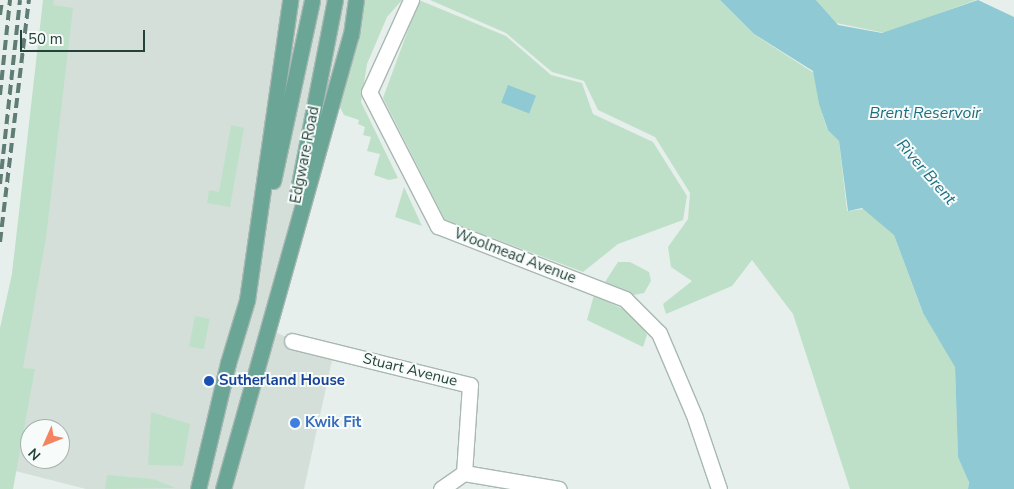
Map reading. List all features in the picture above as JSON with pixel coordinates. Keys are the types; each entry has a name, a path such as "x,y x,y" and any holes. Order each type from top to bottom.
{"main road":[{"path":"198,489 228,364 247,300 290,0"},
{"name":"Edgware Road","path":"247,300 312,0"},
{"name":"Edgware Road","path":"274,309 335,0"},
{"path":"224,489 351,35 356,0"}],"street":[{"name":"Woolmead Avenue","path":"411,0 369,92 438,226 625,298 659,332 695,418 719,489"},
{"name":"Stuart Avenue","path":"292,341 470,385 464,473"},
{"path":"441,489 464,473 559,489"}],"shaded area":[{"path":"46,0 347,0 349,43 223,489 86,489 0,467 12,274"},
{"path":"273,331 297,342 334,351 304,489 230,489"}],"green space":[{"path":"43,0 54,0 53,5 73,8 46,238 23,368 35,369 26,419 20,419 20,451 13,489 0,489 0,328 12,274"},
{"path":"357,0 402,0 387,17 367,64 361,102 398,178 389,180 374,175 380,154 367,151 371,137 363,135 365,127 358,124 359,120 344,115 334,96"},
{"path":"419,0 506,36 551,75 582,83 593,114 653,142 687,196 683,220 618,244 583,272 445,220 383,98"},
{"path":"430,0 720,0 755,35 814,73 819,103 827,128 839,141 847,211 864,209 893,232 922,311 955,366 958,456 969,479 968,489 850,489 793,314 752,260 732,286 666,314 663,304 692,281 671,267 668,247 688,219 690,193 655,137 598,110 584,81 552,72 506,33"},
{"path":"816,0 976,0 885,33 836,23"},
{"path":"231,125 244,128 230,207 207,203 209,190 219,192"},
{"path":"404,187 422,226 395,217"},
{"path":"618,262 630,262 649,272 651,281 644,293 629,296 605,282"},
{"path":"594,295 629,312 640,323 647,335 643,347 587,320"},
{"path":"195,316 210,319 204,349 189,346"},
{"path":"151,412 190,424 183,466 148,465"},
{"path":"107,475 153,479 176,488 105,489"}],"water":[{"name":"Brent Reservoir","path":"720,0 816,0 838,25 882,33 978,0 1014,17 1014,489 968,489 969,482 958,457 955,367 923,313 894,235 862,208 848,211 839,141 828,130 819,104 813,71 754,34"},
{"path":"508,85 536,96 529,113 501,103"}],"railway":[{"path":"0,15 2,0"},
{"path":"0,95 10,0"},
{"path":"0,184 20,0"},
{"path":"0,242 29,0"}],"place":[{"name":"Sutherland House","path":"209,381"},
{"name":"Kwik Fit","path":"295,423"}],"water label":[{"name":"River Brent","path":"926,172"}]}
